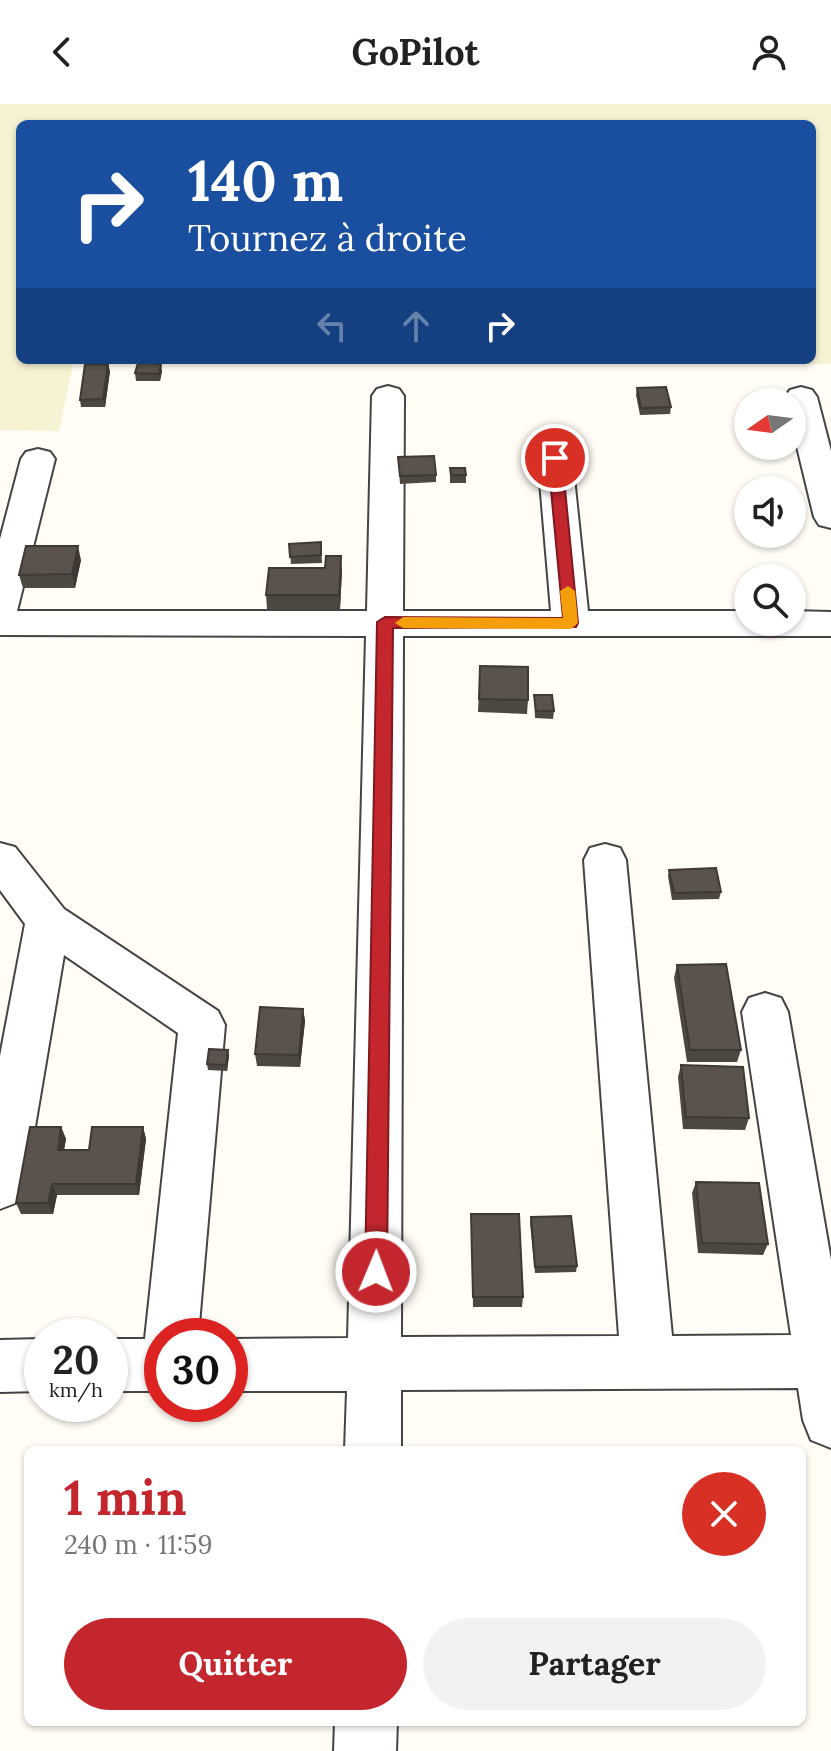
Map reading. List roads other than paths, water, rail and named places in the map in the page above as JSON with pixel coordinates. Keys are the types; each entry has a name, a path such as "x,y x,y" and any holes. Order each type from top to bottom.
{"street":[{"path":"373,1446 388,396"},
{"path":"806,417 831,517"},
{"path":"555,458 571,623"},
{"path":"0,608 38,459"},
{"path":"0,623 831,624"},
{"path":"0,859 48,921 202,1025 173,1318"},
{"path":"605,860 648,1362"},
{"path":"0,1186 48,921"},
{"path":"765,1012 826,1360 831,1420"},
{"path":"248,1365 826,1360"},
{"path":"0,1366 24,1365"},
{"path":"365,1751 366,1726"}]}
